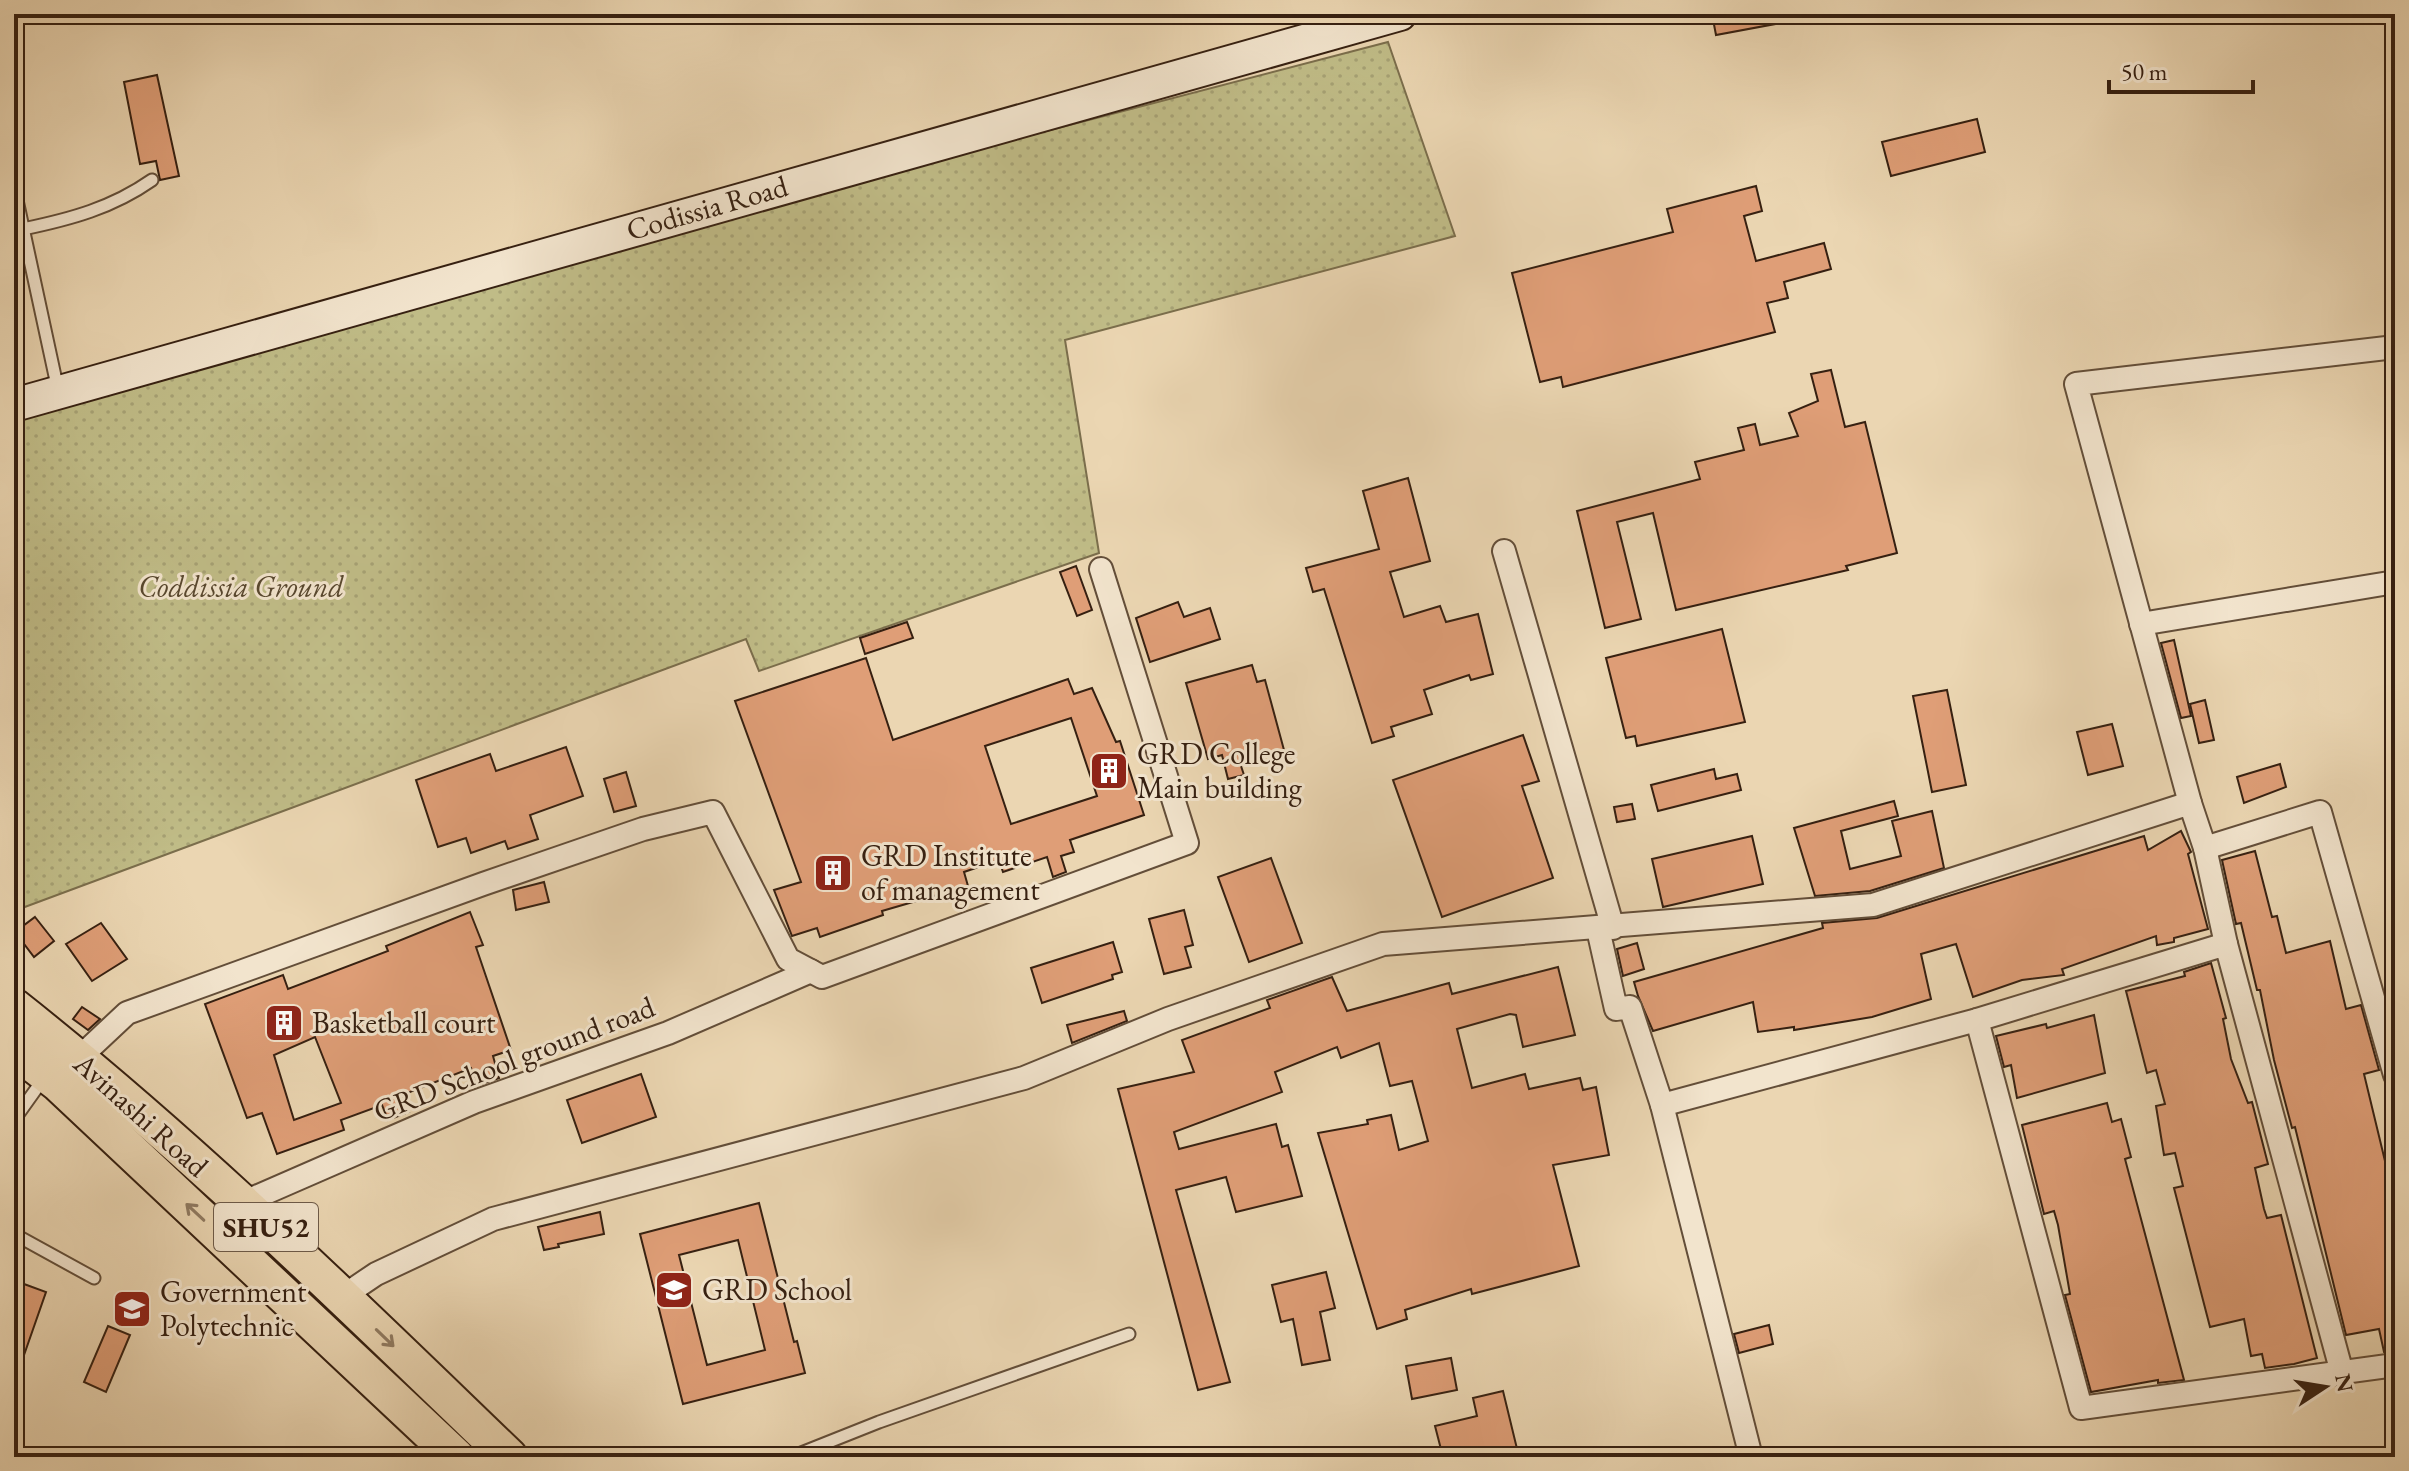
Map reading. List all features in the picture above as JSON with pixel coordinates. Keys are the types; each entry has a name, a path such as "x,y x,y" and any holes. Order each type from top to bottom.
{"main road":[{"name":"Avinashi Road","path":"14,1007 79,1058 240,1204 509,1457"},
{"name":"Avinashi Road","path":"14,1049 47,1075 456,1457"}],"street":[{"name":"Codissia Road","path":"14,405 1400,14"},
{"path":"2342,1373 2226,944 2205,848 2076,384 2395,347"},
{"path":"1504,551 1605,929 1616,1009 1630,1007 1662,1105 1751,1457"},
{"name":"GRD School ground road","path":"240,1204 474,1102 668,1033 811,971 822,977 1187,843 1101,569"},
{"path":"2141,624 2395,582"},
{"path":"342,1297 376,1274 493,1219 1024,1078 1168,1019 1383,944 1605,929 1873,905 2190,803"},
{"path":"79,1058 127,1013 643,829 713,812 788,959 811,971"},
{"path":"2205,848 2320,812 2395,1075"},
{"path":"1662,1105 1977,1020 2226,944"},
{"path":"1977,1020 2081,1408 2395,1365"}],"lane":[{"path":"23,229 86,215 115,203 152,180"},
{"path":"14,186 59,394"},
{"path":"14,1120 47,1075"},
{"path":"14,1234 94,1278"},
{"path":"791,1457 879,1422 1129,1334"}],"green space":[{"name":"Coddissia Ground","path":"1388,42 1455,236 1065,340 1099,553 759,671 746,639 14,911 14,418 813,192"}],"building":[{"path":"1712,14 1786,14 1786,22 1716,35"},
{"path":"157,75 179,176 160,180 156,161 140,164 124,82"},
{"path":"1977,119 1985,152 1891,176 1882,142"},
{"path":"1756,186 1762,211 1744,216 1756,261 1824,243 1831,269 1784,282 1788,298 1767,303 1775,332 1563,387 1561,377 1540,382 1512,273 1673,232 1667,209"},
{"path":"1831,370 1845,427 1865,422 1897,553 1846,566 1848,570 1676,610 1653,513 1617,522 1641,619 1605,628 1577,511 1700,479 1695,462 1744,450 1738,428 1755,424 1760,445 1798,436 1789,413 1818,401 1811,374"},
{"path":"1408,478 1430,561 1390,572 1404,617 1440,606 1446,622 1478,614 1493,674 1471,680 1469,675 1424,690 1432,714 1391,727 1394,736 1372,743 1324,589 1313,592 1306,568 1379,549 1363,491"},
{"path":"1076,566 1092,610 1077,616 1060,572"},
{"path":"1178,602 1184,617 1210,608 1220,639 1150,662 1136,618"},
{"path":"907,622 913,638 865,654 860,638"},
{"path":"1722,629 1745,722 1637,746 1635,736 1626,738 1606,658"},
{"path":"2174,640 2191,716 2181,718 2161,643"},
{"path":"866,658 893,740 1068,679 1074,694 1092,688 1116,742 1120,741 1144,815 1070,840 1074,852 1061,856 1066,872 1053,877 1047,857 1003,872 999,860 964,872 968,886 882,911 883,915 820,937 817,928 792,936 774,890 801,882 735,701","holes":["1071,718 1097,796 1011,824 985,746"]},
{"path":"1252,665 1257,682 1265,680 1284,750 1240,763 1244,775 1228,779 1222,755 1208,759 1186,683"},
{"path":"1947,690 1966,785 1932,792 1913,696"},
{"path":"2205,700 2214,740 2199,743 2190,704"},
{"path":"2112,724 2123,766 2088,775 2077,732"},
{"path":"1523,735 1539,781 1522,786 1553,878 1442,917 1393,780"},
{"path":"566,747 583,796 530,815 538,839 508,849 505,841 471,853 466,838 438,847 416,780 490,754 496,771"},
{"path":"2280,764 2286,787 2244,803 2237,777"},
{"path":"1714,769 1716,779 1737,774 1741,790 1658,811 1651,785"},
{"path":"626,772 636,806 614,812 604,779"},
{"path":"1894,801 1898,816 1841,831 1850,869 1901,856 1892,821 1932,811 1944,868 1870,891 1815,896 1794,828"},
{"path":"1632,804 1635,819 1617,822 1614,807"},
{"path":"2181,831 2191,852 2188,854 2208,929 2174,938 2174,942 2157,945 2156,936 2062,969 2064,975 2022,980 1973,997 1956,944 1921,954 1931,999 1872,1017 1794,1030 1794,1027 1758,1032 1753,1002 1653,1031 1638,996 1634,982 1823,928 1822,923 1877,918 2144,836 2148,850"},
{"path":"1752,836 1763,884 1663,907 1652,859"},
{"path":"2255,851 2272,917 2277,916 2286,953 2330,941 2346,1009 2361,1005 2379,1070 2364,1074 2385,1161 2395,1158 2395,1351 2384,1352 2379,1329 2346,1335 2295,1127 2292,1128 2274,1060 2260,990 2257,990 2241,923 2236,924 2222,860"},
{"path":"1271,858 1302,943 1249,962 1218,877"},
{"path":"544,882 549,902 516,910 513,890"},
{"path":"1184,910 1193,945 1185,947 1191,967 1164,974 1149,919"},
{"path":"470,912 483,945 476,947 511,1050 493,1056 499,1078 476,1086 471,1068 402,1095 409,1112 388,1120 382,1105 341,1120 344,1130 277,1154 262,1113 247,1118 205,1004 283,975 288,989 388,951 386,946","holes":["315,1037 341,1103 294,1120 274,1055"]},
{"path":"35,917 54,941 34,957 15,932"},
{"path":"101,923 127,959 92,981 66,944"},
{"path":"1113,942 1122,972 1112,975 1113,979 1042,1003 1031,968"},
{"path":"1637,943 1644,969 1623,976 1617,949"},
{"path":"2211,963 2226,1018 2223,1019 2231,1059 2248,1103 2252,1102 2268,1164 2255,1168 2264,1209 2267,1218 2281,1215 2317,1358 2294,1364 2265,1368 2262,1354 2251,1356 2244,1319 2210,1327 2174,1188 2183,1186 2175,1153 2164,1155 2156,1106 2165,1104 2156,1070 2147,1073 2126,991 2185,976 2184,972"},
{"path":"1558,967 1575,1035 1523,1047 1516,1015 1510,1014 1457,1029 1472,1088 1525,1074 1529,1089 1580,1078 1583,1090 1596,1087 1609,1155 1553,1165 1579,1266 1472,1294 1471,1289 1405,1310 1407,1319 1377,1329 1318,1133 1368,1124 1367,1120 1391,1115 1399,1150 1428,1141 1412,1081 1390,1086 1379,1043 1341,1058 1337,1047 1275,1072 1282,1092 1174,1132 1179,1149 1276,1124 1282,1147 1288,1145 1302,1196 1236,1212 1226,1177 1176,1190 1230,1382 1198,1390 1118,1089 1194,1072 1182,1040 1270,1008 1267,1000 1332,977 1347,1011 1449,983 1452,994"},
{"path":"82,1007 100,1019 88,1030 73,1019"},
{"path":"1124,1011 1127,1021 1072,1043 1067,1025"},
{"path":"2094,1015 2105,1073 2017,1098 2011,1065 2004,1067 1996,1036 2046,1024 2047,1028"},
{"path":"641,1074 656,1117 582,1143 567,1100"},
{"path":"2107,1103 2112,1122 2121,1119 2131,1157 2125,1159 2184,1380 2158,1383 2158,1380 2091,1392 2065,1295 2070,1294 2058,1225 2054,1211 2044,1214 2022,1125"},
{"name":"GRD School","path":"759,1203 794,1342 797,1341 805,1373 683,1404 640,1234","holes":["738,1240 765,1350 707,1365 679,1255"]},
{"path":"600,1212 604,1234 544,1250 538,1227"},
{"path":"1326,1272 1335,1308 1320,1312 1330,1360 1302,1365 1293,1319 1281,1322 1272,1285"},
{"path":"24,1284 46,1292 16,1378 14,1314"},
{"path":"1769,1325 1773,1344 1739,1353 1734,1334"},
{"path":"108,1326 130,1335 106,1392 84,1382"},
{"path":"1451,1358 1457,1390 1412,1399 1406,1366"},
{"path":"1503,1391 1519,1457 1443,1457 1435,1426 1477,1416 1473,1398"}],"place":[{"name":"GRD College Main building","path":"1109,771"},
{"name":"GRD Institute of management","path":"833,873"},
{"name":"Basketball court","path":"284,1023"},
{"name":"GRD School","path":"674,1290"},
{"name":"Government Polytechnic","path":"132,1309"}]}
